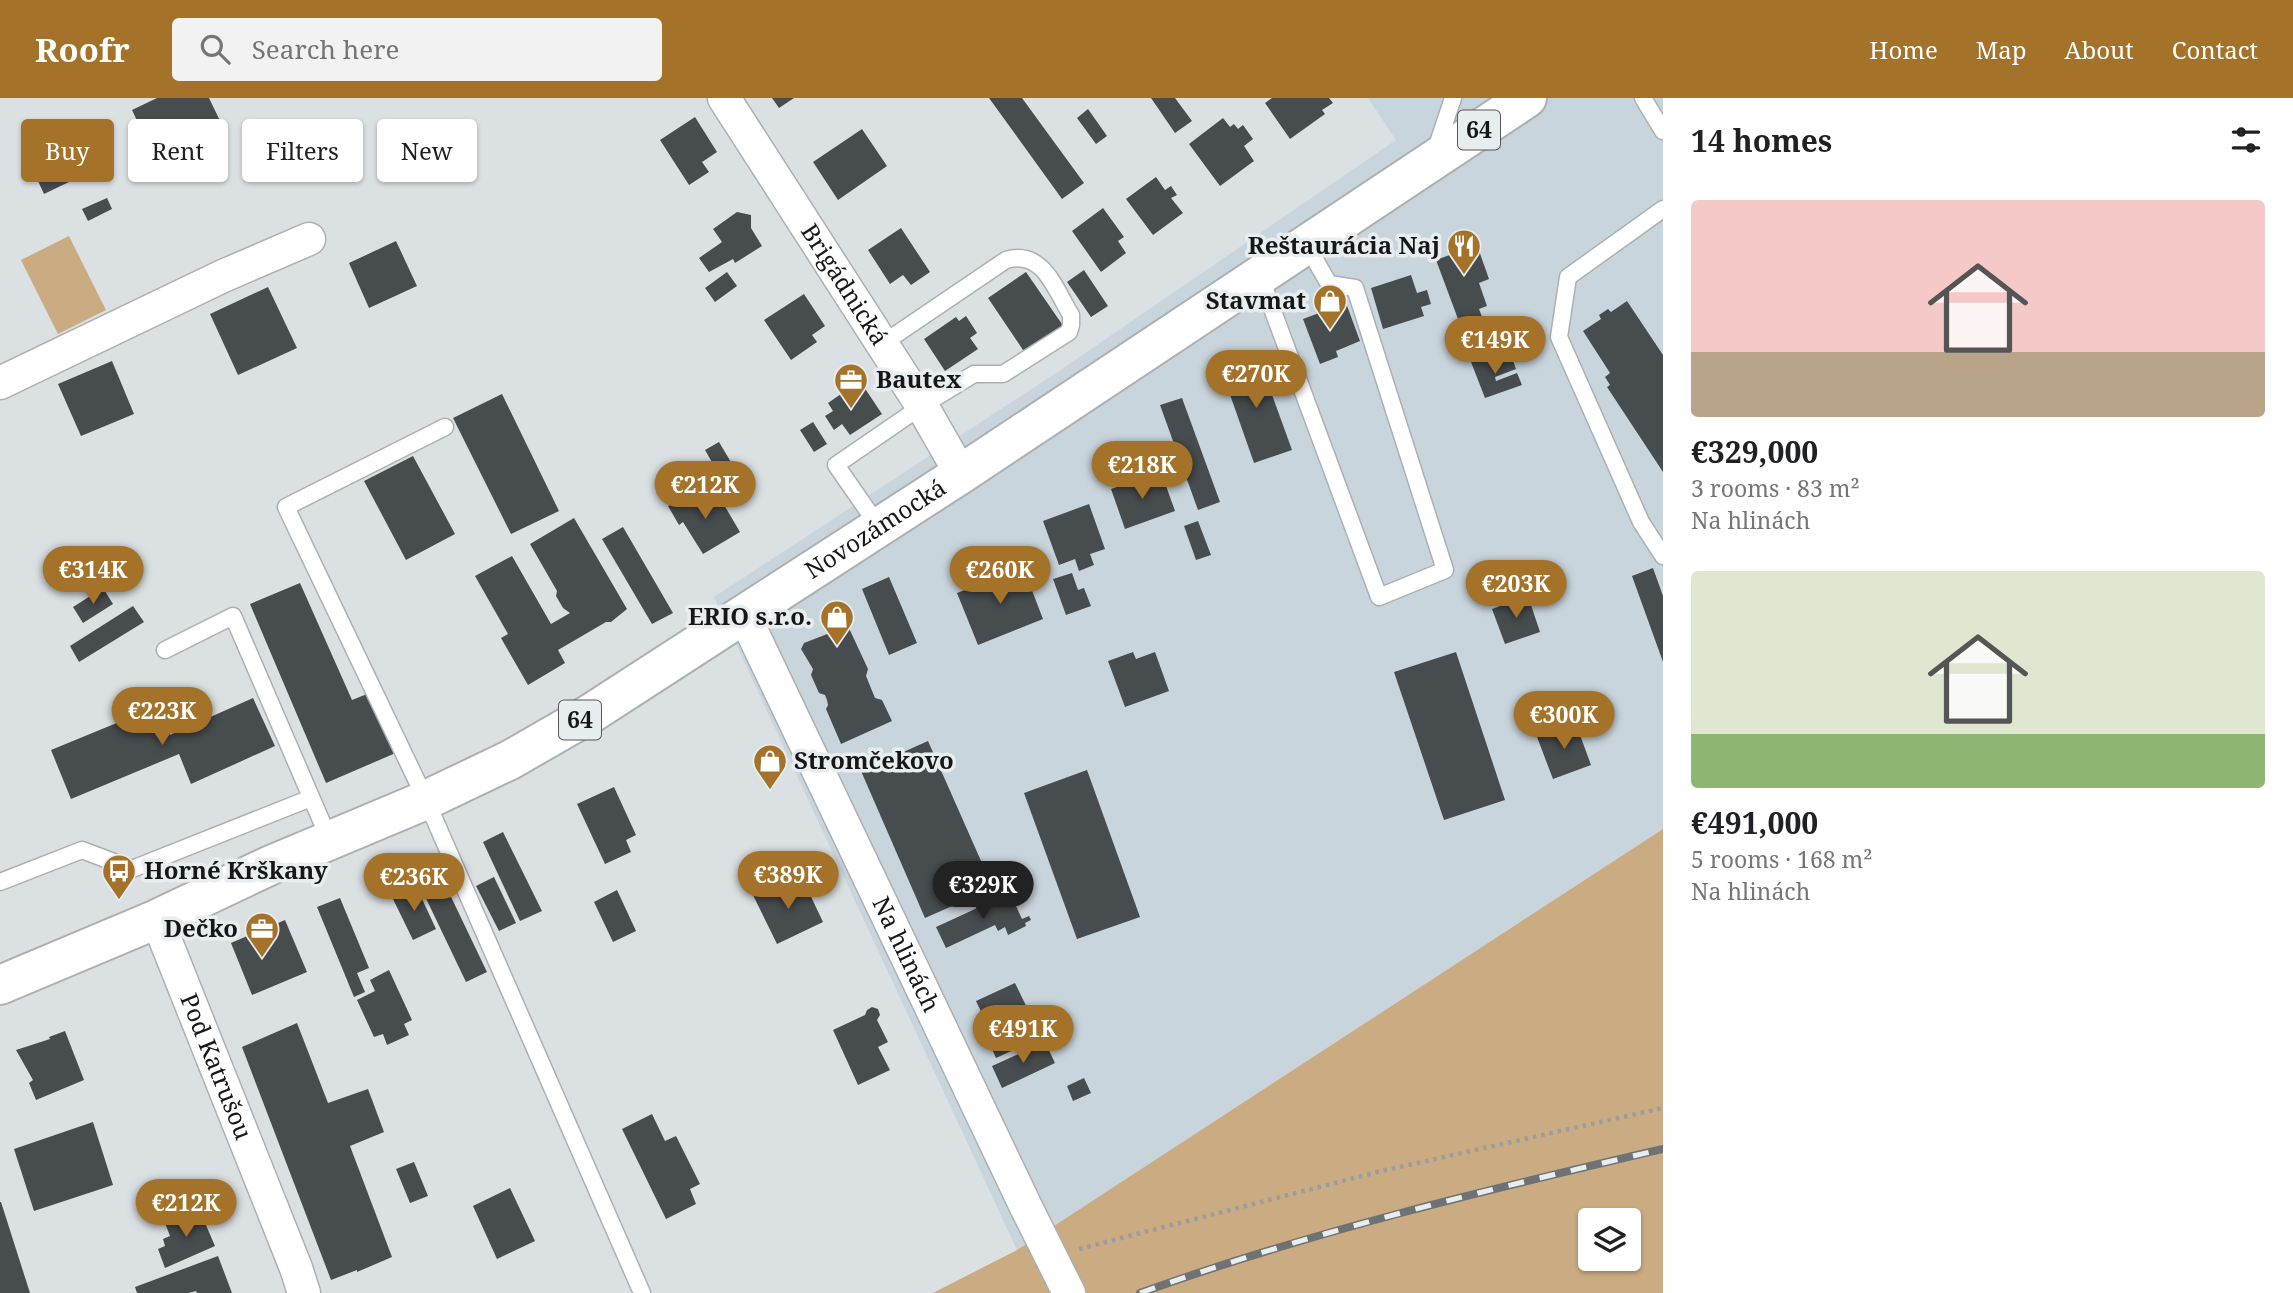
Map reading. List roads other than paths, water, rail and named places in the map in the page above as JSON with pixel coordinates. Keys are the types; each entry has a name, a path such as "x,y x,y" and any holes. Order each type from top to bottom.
{"main road":[{"name":"Novozámocká","path":"0,985 158,919 271,865 426,800 510,760 590,714 961,474 1527,98"}],"street":[{"name":"Brigádnická","path":"724,98 922,406 961,474"},
{"path":"0,383 223,276 309,239"},
{"name":"Na hlinách","path":"744,615 1069,1293"},
{"name":"Pod Katrušou","path":"158,919 304,1293"}],"lane":[{"path":"1432,162 1453,98"},
{"path":"1643,98 1663,131"},
{"path":"1663,209 1568,276 1559,337 1641,522 1663,556"},
{"path":"1260,276 1379,597 1446,570 1355,288 1329,284 1306,244"},
{"path":"880,527 836,465 974,374 1003,374 1069,332 1071,315 1040,265 1029,258 1018,257 1006,260 882,344"},
{"path":"445,427 286,507 426,800 642,1293"},
{"path":"165,650 233,616 330,841"},
{"path":"0,882 82,850 132,869 311,797"}],"railway":[{"path":"1140,1293 1334,1231 1465,1196 1663,1149"}],"place":[{"name":"Reštaurácia Naj","path":"1464,276"},
{"name":"Stavmat","path":"1330,331"},
{"name":"Bautex","path":"851,410"},
{"name":"ERIO s.r.o.","path":"837,647"},
{"name":"Stromčekovo","path":"770,791"},
{"name":"Horné Krškany","path":"119,901"},
{"name":"Dečko","path":"262,959"}]}
